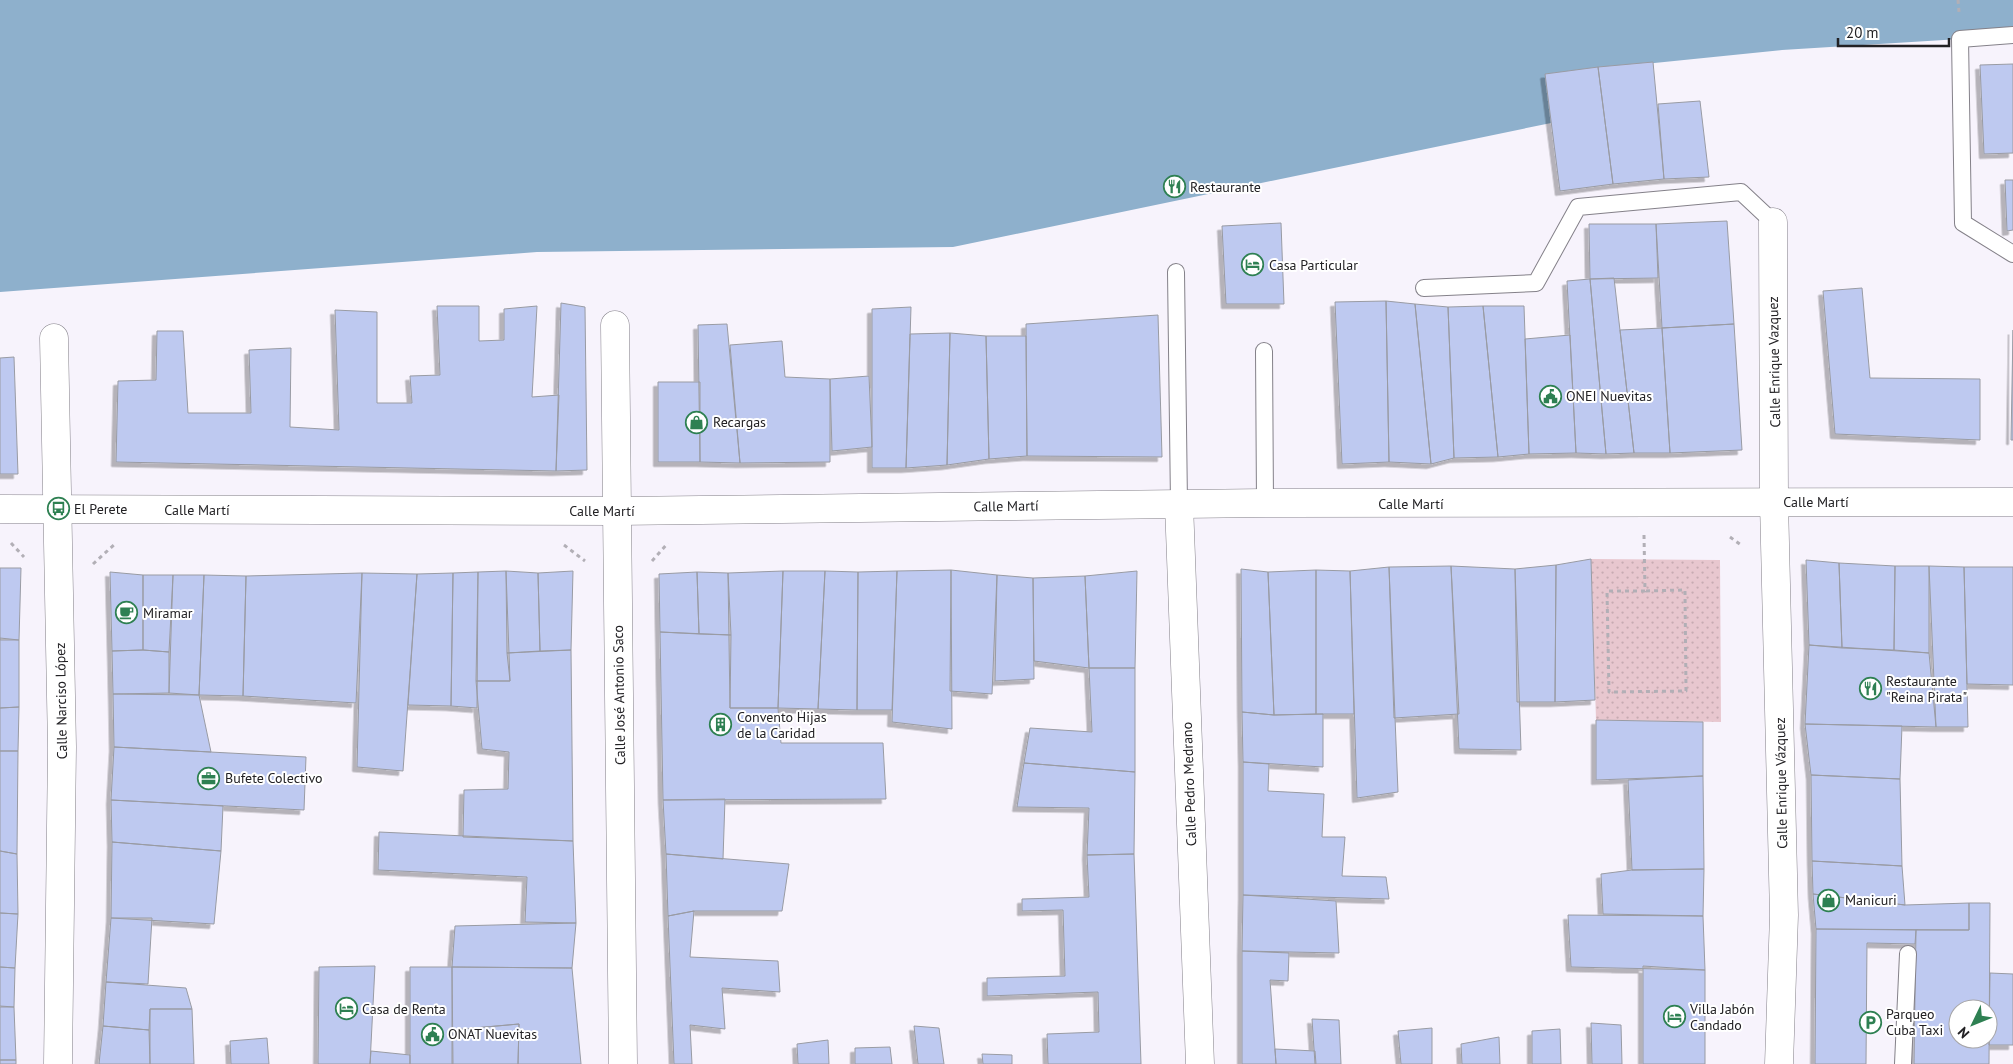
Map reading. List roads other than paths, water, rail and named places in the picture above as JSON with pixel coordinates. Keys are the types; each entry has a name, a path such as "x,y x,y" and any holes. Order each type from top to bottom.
{"street":[{"name":"Calle Enrique Vazquez","path":"1773,222 1774,502"},
{"name":"Calle José Antonio Saco","path":"615,325 623,1064"},
{"name":"Calle Narciso López","path":"54,338 62,747 58,1064"},
{"name":"Calle Enrique Vázquez","path":"1774,502 1784,915 1779,1064"},
{"name":"Calle Martí","path":"0,509 618,512 1265,503 2013,502"},
{"name":"Calle Pedro Medrano","path":"1179,504 1200,1064"}],"lane":[{"path":"2013,35 1960,39 1963,223 2013,254"},
{"path":"1424,288 1536,282 1578,207 1741,192 1773,222"},
{"path":"1176,272 1179,504"},
{"path":"1264,351 1265,503"},
{"path":"1904,1064 1908,954"}],"water":[{"path":"0,0 2013,0 2013,26 1960,39 1782,50 1546,74 1551,123 953,247 537,252 0,292"}],"place":[{"name":"Restaurante","path":"1174,187"},
{"name":"Casa Particular","path":"1253,265"},
{"name":"ONEI Nuevitas","path":"1550,396"},
{"name":"Recargas","path":"697,422"},
{"name":"El Perete","path":"58,509"},
{"name":"Miramar","path":"127,613"},
{"name":"Restaurante \"Reina Pirata\"","path":"1870,689"},
{"name":"Convento Hijas de la Caridad","path":"721,725"},
{"name":"Bufete Colectivo","path":"209,778"},
{"name":"Manicuri","path":"1829,900"},
{"name":"Casa de Renta","path":"346,1009"},
{"name":"Villa Jabón Candado","path":"1674,1017"},
{"name":"Parqueo Cuba Taxi","path":"1870,1022"},
{"name":"ONAT Nuevitas","path":"432,1034"}]}
